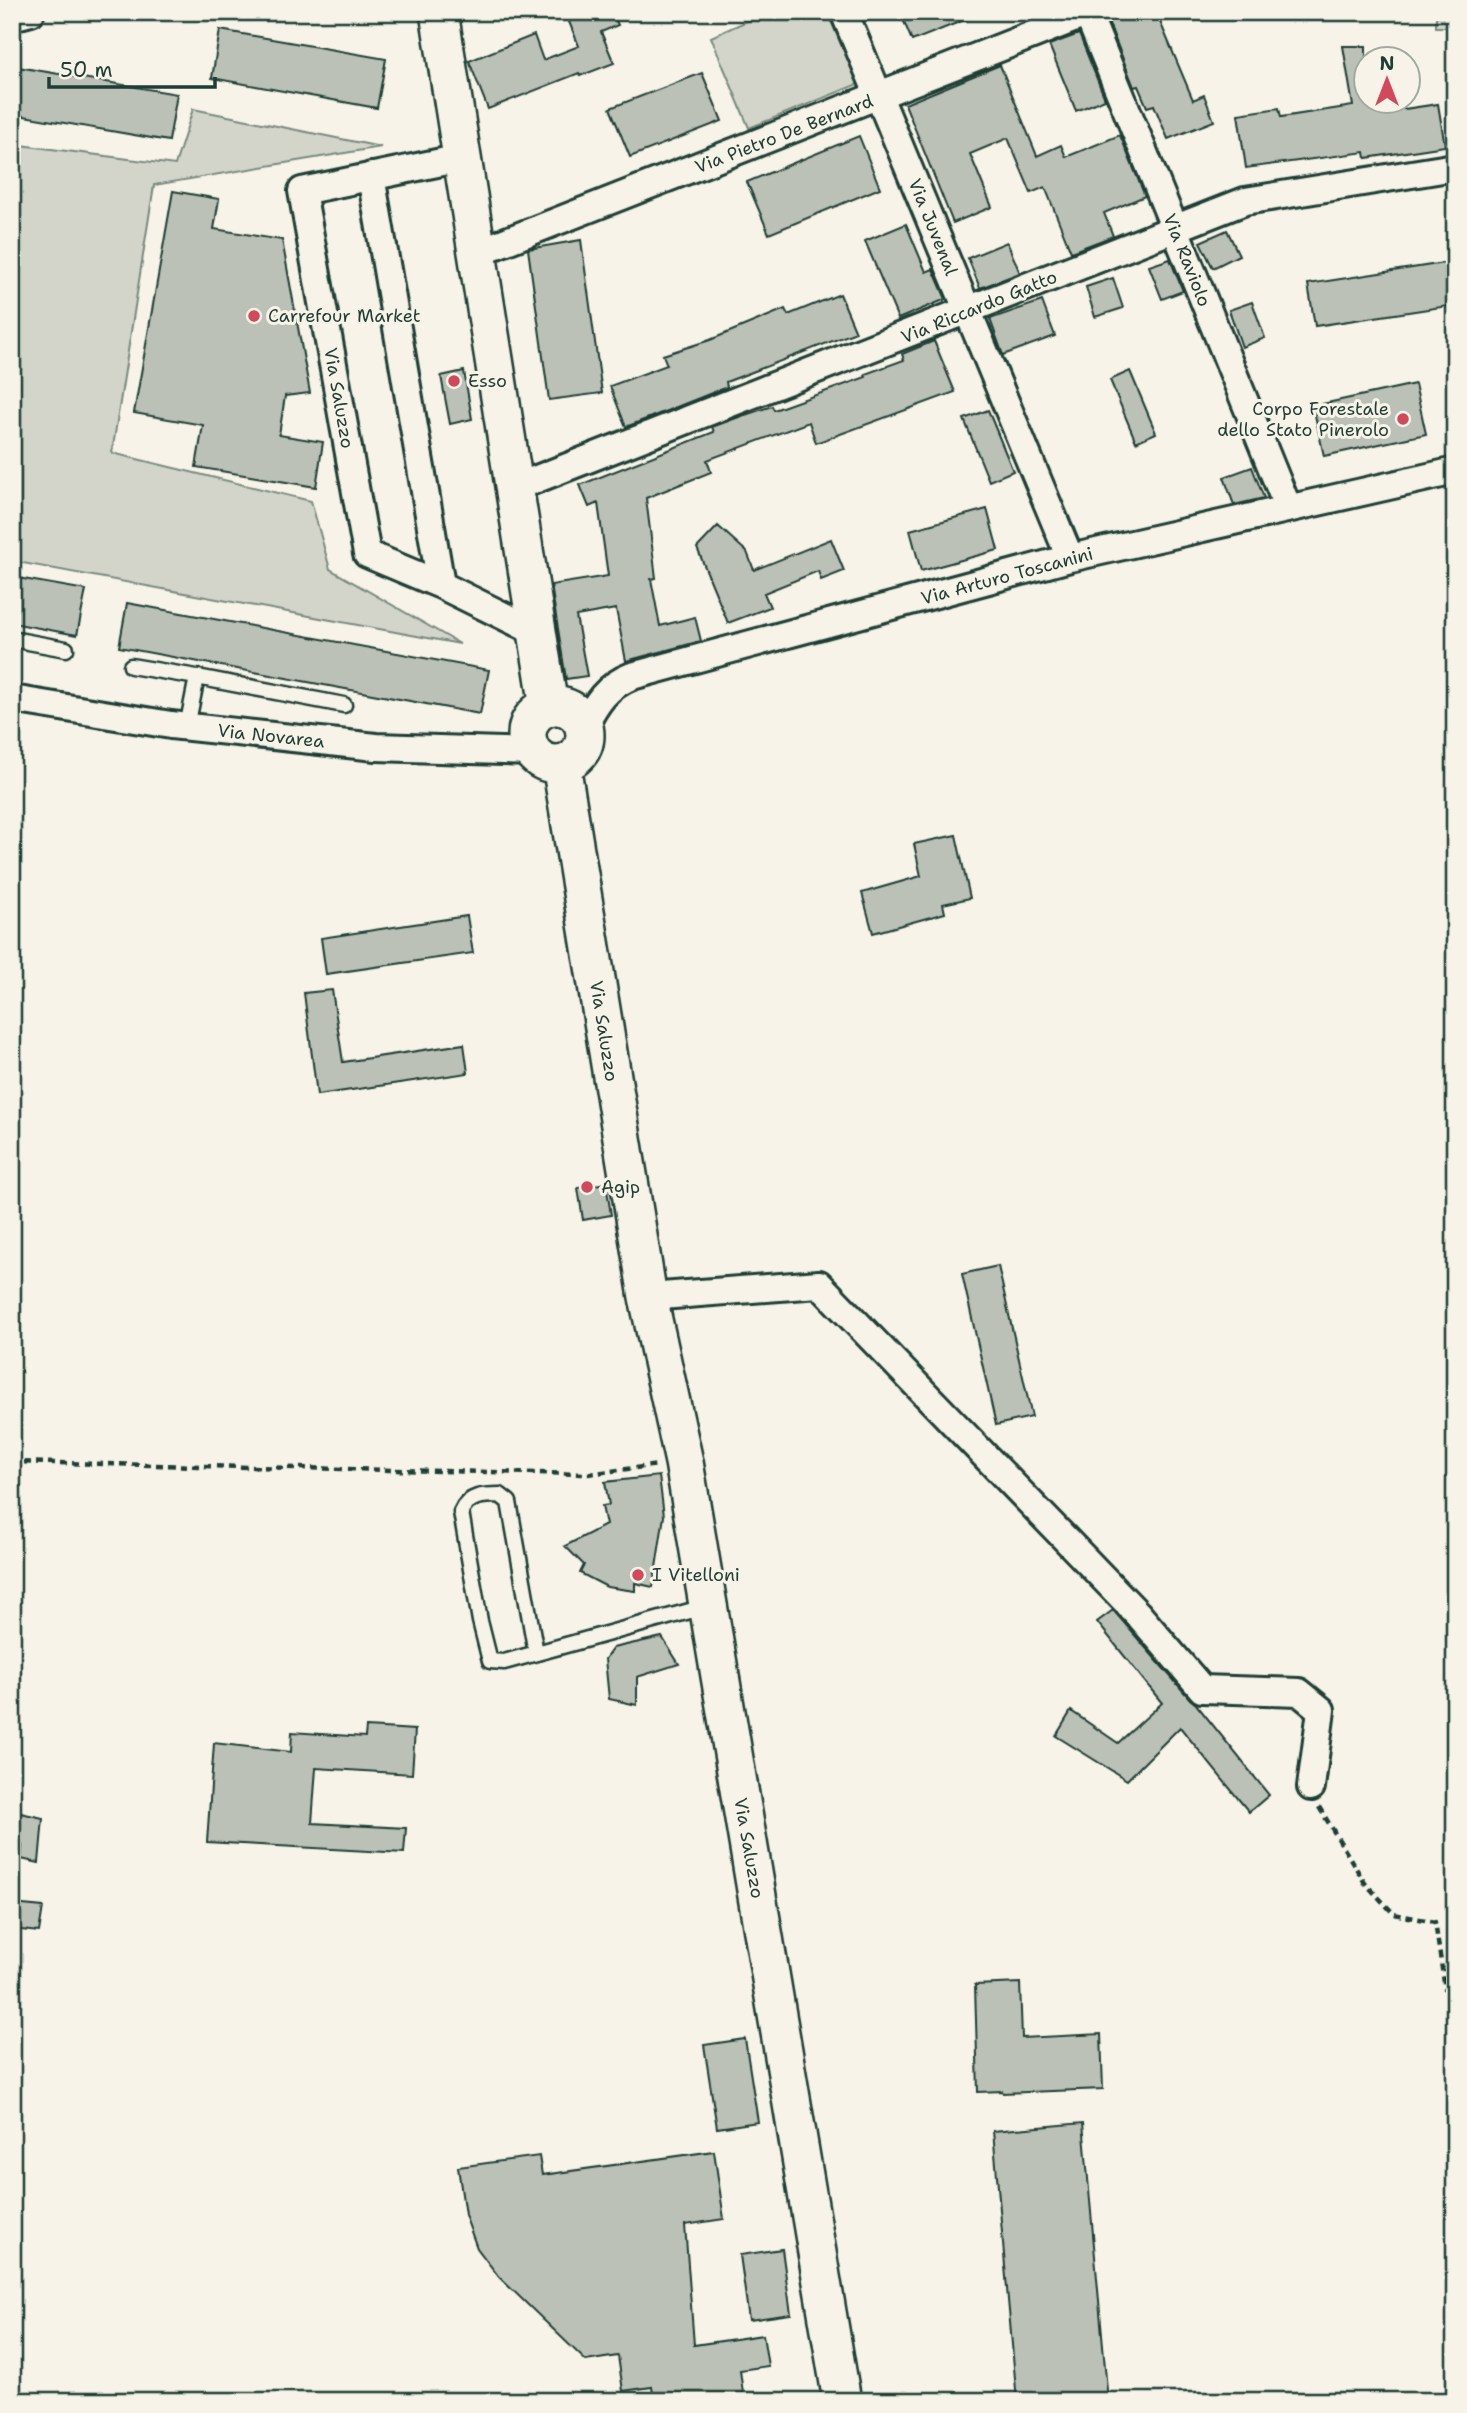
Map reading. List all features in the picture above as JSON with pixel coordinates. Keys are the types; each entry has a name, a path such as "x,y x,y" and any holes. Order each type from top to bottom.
{"main road":[{"path":"448,15 461,158 549,707"},
{"path":"549,707 564,707 576,714 584,726 585,738 581,750 572,760 546,758 527,739 528,725 537,713 549,707"},
{"name":"Via Saluzzo","path":"546,758 648,1297 684,1462 842,2401"}],"street":[{"path":"12,17 31,12"},
{"name":"Via Juvenal","path":"844,12 1070,558"},
{"name":"Via Pietro De Bernard","path":"476,253 1089,13"},
{"name":"Via Raviolo","path":"1089,13 1288,508"},
{"name":"Via Saluzzo","path":"461,158 302,191 304,205 367,554 441,585 537,632"},
{"name":"Via Riccardo Gatto","path":"514,488 1245,201 1455,167"},
{"path":"370,176 441,585"},
{"name":"Via Arturo Toscanini","path":"584,726 599,698 610,687 632,676 1070,558 1455,471"},
{"name":"Via Novarea","path":"12,699 187,727 376,747 546,758"},
{"path":"648,1297 819,1284 1137,1613 1202,1689 1299,1692 1321,1710 1311,1787"}],"lane":[{"path":"12,639 66,649"},
{"path":"131,666 344,705"},
{"path":"187,727 197,677"},
{"path":"536,1653 509,1502 500,1495 474,1497 461,1511 490,1661 504,1662 708,1606"}],"path":[{"path":"12,1462 588,1474 684,1462"},
{"path":"1311,1787 1311,1793 1364,1883 1394,1914 1435,1922 1445,1989 1455,1997"}],"shaded area":[{"path":"767,12 827,12 858,84 749,128 711,37"},
{"path":"1436,12 1455,12 1455,27 1436,27"},
{"path":"193,109 381,147 154,185 112,453 311,501 330,569 460,644 12,561 12,144 175,165"}],"building":[{"path":"565,12 612,12 618,25 601,32 614,63 580,76 579,73 488,109 469,61 534,35 543,60 579,46"},
{"path":"900,12 982,12 982,13 912,41"},
{"path":"1127,12 1156,12 1193,100 1204,95 1214,121 1168,139 1154,105 1147,107 1138,86 1134,87 1108,21"},
{"path":"220,30 386,59 377,108 212,78"},
{"path":"1079,34 1105,99 1076,111 1049,45"},
{"path":"1343,46 1352,46 1352,100"},
{"path":"1000,65 1037,156 1061,145 1066,157 1120,135 1145,196 1104,213 1113,236 1071,252 1045,187 1031,193 1008,138 970,154 992,207 953,223 905,104"},
{"path":"12,66 177,94 169,141 12,114"},
{"path":"702,73 722,121 630,157 610,108"},
{"path":"1438,104 1445,146 1366,158 1365,152 1246,168 1238,114 1279,108 1281,117 1352,106 1352,116 1422,116 1422,106"},
{"path":"859,136 880,188 769,234 747,182"},
{"path":"173,191 219,199 214,229 282,240 310,393 285,396 279,435 323,442 316,487 196,467 203,425 134,413"},
{"path":"906,224 926,272 933,269 946,299 898,319 865,241"},
{"path":"1227,230 1239,255 1213,268 1200,242"},
{"path":"581,240 602,393 549,400 528,249"},
{"path":"1007,242 1020,273 980,288 968,258"},
{"path":"1170,259 1183,291 1162,299 1149,266"},
{"path":"1451,262 1455,305 1315,326 1308,284"},
{"path":"1113,278 1123,308 1095,317 1086,287"},
{"path":"840,294 856,332 726,382 727,387 626,427 610,386 667,365 663,355 710,340 785,309 788,315"},
{"path":"1042,301 1055,336 1003,355 990,319"},
{"path":"1252,302 1265,338 1242,347 1229,310"},
{"path":"934,341 955,392 816,443 809,422 707,460 711,472 646,498 656,578 651,579 660,626 695,617 701,641 626,661 616,609 576,616 587,676 566,679 551,585 608,576 598,503 589,507 580,485 714,432 712,427 772,406 774,410 866,377 865,374 904,360 902,354"},
{"path":"464,371 472,419 450,424 441,376"},
{"path":"1130,371 1156,433 1136,442 1110,380"},
{"path":"1415,384 1426,434 1324,456 1313,406"},
{"path":"988,410 1013,471 989,481 964,419"},
{"path":"1252,467 1264,498 1234,505 1224,477"},
{"path":"987,509 998,550 921,571 910,530"},
{"path":"718,526 747,552 754,570 831,539 844,571 821,580 818,571 764,593 770,607 728,623 697,548"},
{"path":"12,577 86,590 77,635 12,623"},
{"path":"127,603 489,670 480,714 119,647"},
{"path":"956,835 970,898 943,904 945,913 873,933 862,893 921,876 914,844"},
{"path":"467,916 473,953 326,974 321,938"},
{"path":"332,990 343,1062 464,1044 468,1073 317,1095 304,993"},
{"path":"606,1183 611,1215 583,1220 578,1188"},
{"path":"998,1266 1032,1417 996,1425 962,1274"},
{"path":"659,1476 664,1516 653,1587 635,1583 635,1591 607,1587 580,1573 584,1565 565,1546 606,1525 602,1506 609,1505 605,1482"},
{"path":"1113,1610 1196,1704 1269,1795 1249,1812 1180,1727 1127,1780 1056,1736 1071,1711 1118,1743 1162,1703 1097,1622"},
{"path":"662,1637 679,1664 637,1677 637,1705 609,1699 605,1659 613,1648"},
{"path":"366,1727 415,1730 412,1774 316,1768 312,1823 406,1828 404,1853 207,1842 214,1743 291,1752 292,1732 365,1737"},
{"path":"12,1811 43,1818 39,1863 21,1859 22,1845 12,1843"},
{"path":"12,1904 43,1907 39,1932 12,1929"},
{"path":"1020,1983 1022,2038 1101,2034 1103,2089 978,2092 975,1985"},
{"path":"745,2039 758,2122 717,2128 704,2045"},
{"path":"1083,2123 1108,2401 1017,2401 993,2131"},
{"path":"714,2151 724,2219 685,2225 694,2345 763,2335 768,2366 740,2370 744,2401 654,2401 652,2387 623,2391 618,2356 586,2361 499,2277 477,2248 465,2215 458,2167 539,2156 542,2175"},
{"path":"782,2249 791,2314 749,2320 740,2255"}],"place":[{"name":"Carrefour Market","path":"254,316"},
{"name":"Esso","path":"454,381"},
{"name":"Corpo Forestale dello Stato Pinerolo","path":"1403,419"},
{"name":"Agip","path":"587,1187"},
{"name":"I Vitelloni","path":"638,1575"}]}
